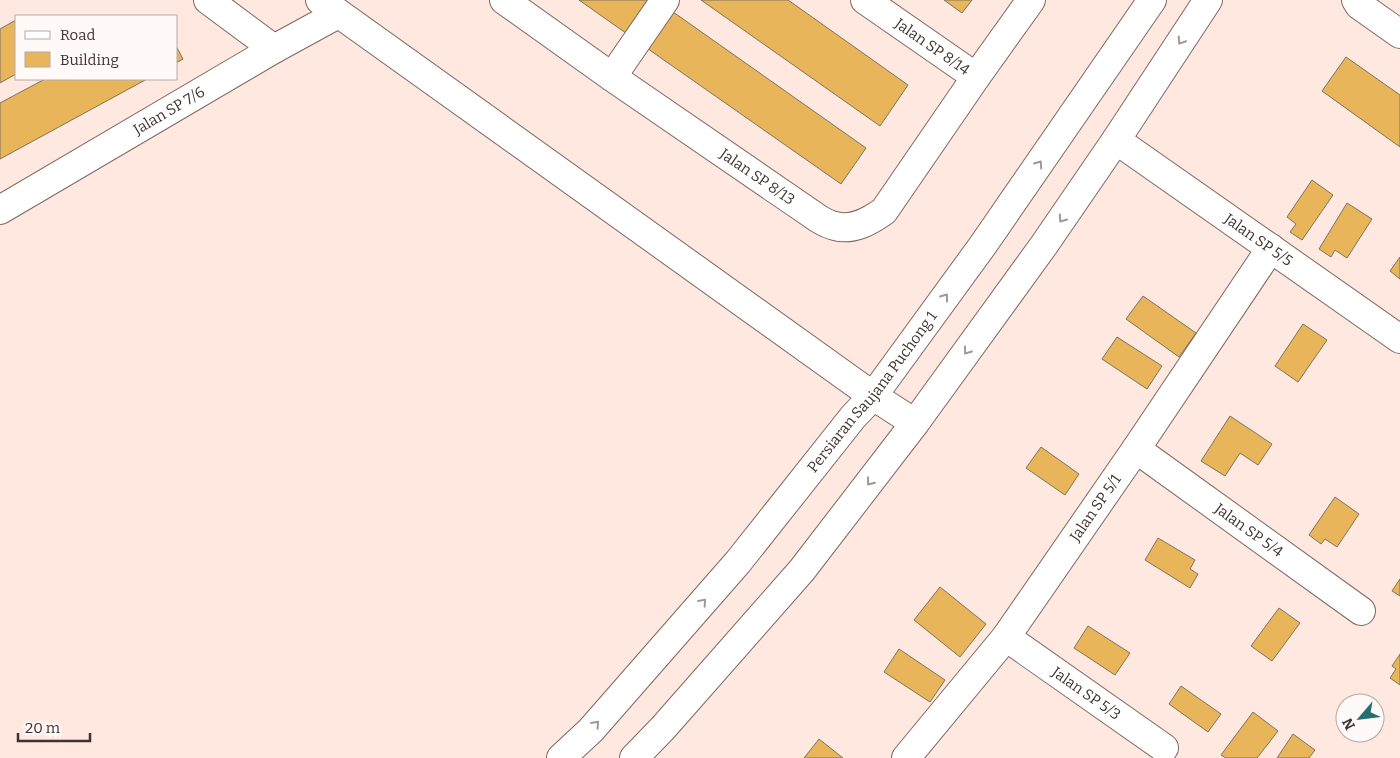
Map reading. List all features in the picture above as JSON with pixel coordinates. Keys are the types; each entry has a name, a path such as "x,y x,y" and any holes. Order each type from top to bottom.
{"street":[{"path":"208,0 274,49"},
{"name":"Jalan SP 8/13","path":"504,0 820,220 836,227 852,227 870,222 884,211 1031,0"},
{"path":"612,77 665,0"},
{"name":"Jalan SP 8/14","path":"865,0 976,78"},
{"name":"Persiaran Saujana Puchong 1","path":"561,758 591,730 738,562 853,417 873,396 983,245 1152,0"},
{"path":"634,758 663,728 802,570 915,423 1038,253 1116,140 1208,0"},
{"path":"1356,0 1359,5 1400,34"},
{"path":"329,7 873,396 915,423"},
{"name":"Jalan SP 7/6","path":"0,210 274,49 329,7"},
{"name":"Jalan SP 5/5","path":"1116,140 1400,339"},
{"name":"Jalan SP 5/1","path":"906,758 1006,637 1136,450 1271,248"},
{"name":"Jalan SP 5/4","path":"1136,450 1361,610"},
{"name":"Jalan SP 5/3","path":"1006,637 1164,748"}],"building":[{"path":"579,0 654,0 630,36"},
{"path":"701,0 788,0 908,85 880,126"},
{"path":"944,0 972,0 962,13"},
{"path":"666,7 866,148 841,184 641,44"},
{"path":"15,21 15,75 0,83 0,29"},
{"path":"178,50 183,59 178,62"},
{"path":"1346,57 1400,95 1400,147 1322,91"},
{"path":"43,80 145,80 0,159 0,103"},
{"path":"1312,180 1333,195 1302,240 1290,232 1296,224 1287,217"},
{"path":"1347,203 1372,219 1347,258 1335,250 1331,257 1319,249"},
{"path":"1400,257 1400,279 1390,271"},
{"path":"1143,296 1196,333 1179,357 1126,319"},
{"path":"1303,324 1327,340 1298,382 1275,366"},
{"path":"1117,337 1162,366 1147,389 1102,359"},
{"path":"1230,416 1272,444 1258,465 1240,453 1225,476 1201,461"},
{"path":"1041,447 1079,474 1065,495 1026,468"},
{"path":"1335,497 1359,514 1337,547 1325,539 1321,544 1309,535"},
{"path":"1158,538 1195,560 1190,569 1198,574 1190,588 1145,560"},
{"path":"1400,579 1400,596 1392,591"},
{"path":"940,587 986,624 960,657 914,620"},
{"path":"1279,608 1300,623 1272,661 1251,646"},
{"path":"1088,626 1130,653 1115,675 1074,648"},
{"path":"899,649 945,680 930,702 884,672"},
{"path":"1400,654 1400,685 1390,678 1396,669 1392,666"},
{"path":"1181,686 1221,714 1208,732 1169,704"},
{"path":"1253,712 1278,731 1257,758 1226,758 1221,755"},
{"path":"1293,734 1315,750 1309,758 1277,758"},
{"path":"819,739 843,758 804,758"}]}
